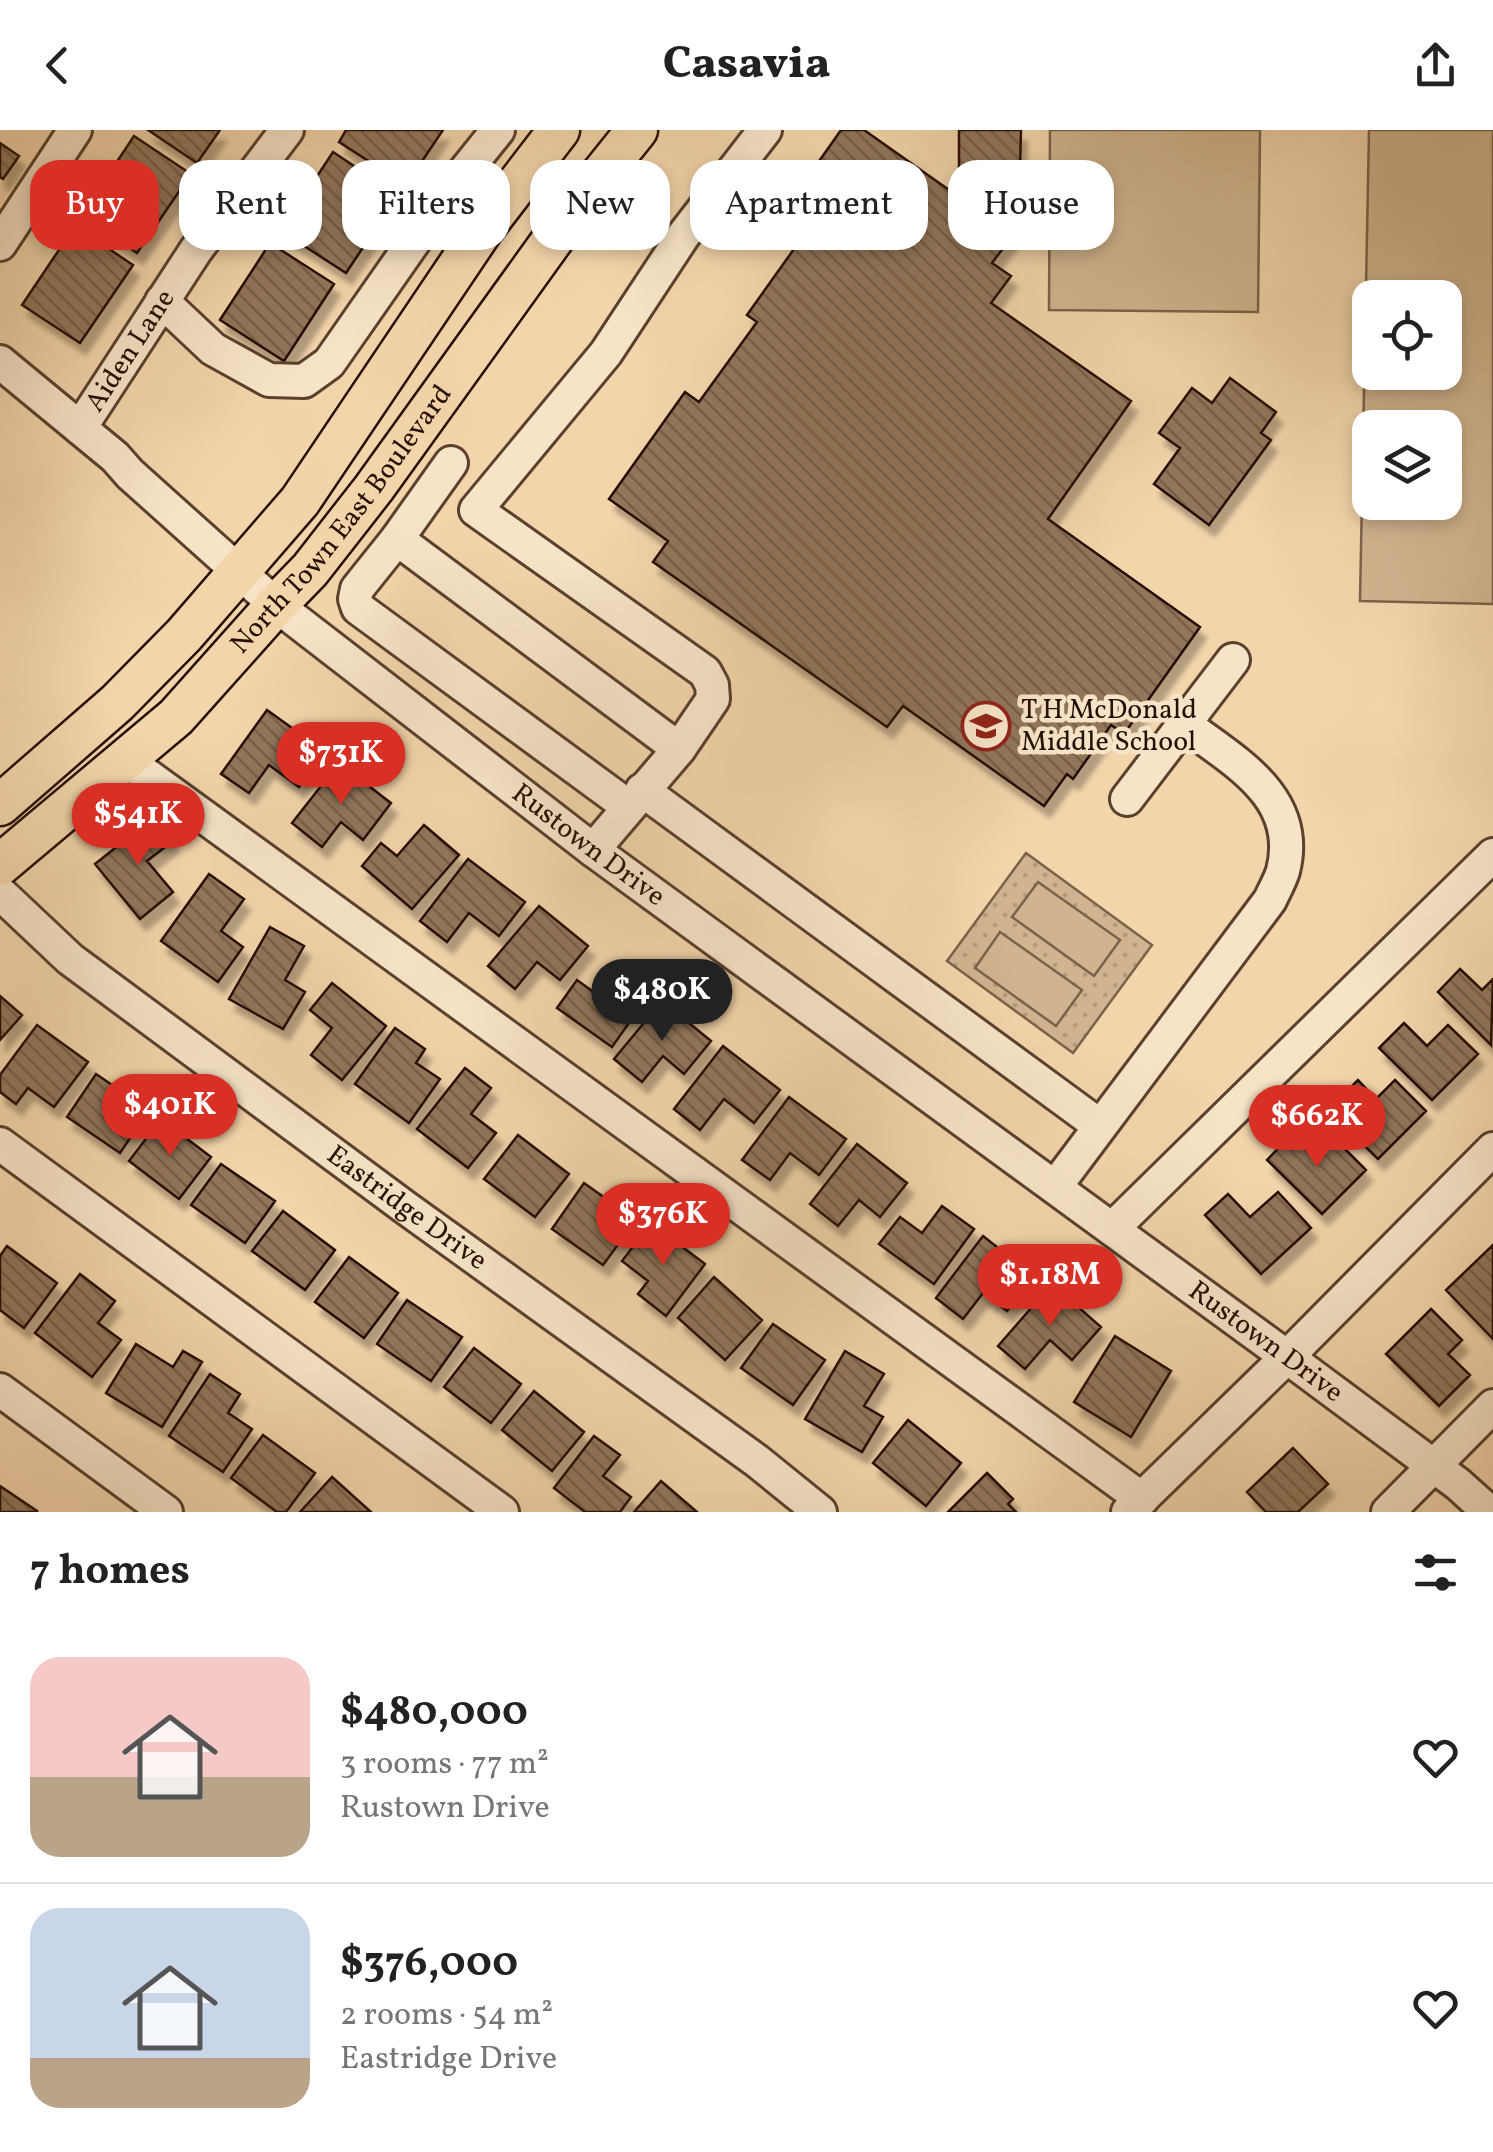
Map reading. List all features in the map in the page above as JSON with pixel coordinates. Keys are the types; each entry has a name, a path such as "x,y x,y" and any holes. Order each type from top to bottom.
{"main road":[{"name":"North Town East Boulevard","path":"0,805 116,704 184,635 300,500 483,229 559,130"},
{"name":"North Town East Boulevard","path":"0,865 176,717 310,570 374,488 584,196 637,130"}],"street":[{"path":"0,244 75,130"},
{"name":"Aiden Lane","path":"80,428 196,250 287,130"},
{"path":"162,302 213,348 269,380 304,381 329,362 498,130"},
{"path":"593,850 678,749 713,699 712,685 705,672 476,510 606,353 683,236 764,130"},
{"name":"Rustown Drive","path":"0,362 115,457 238,573 593,850 1288,1357 1458,1484 1489,1512"},
{"path":"414,432 489,494"},
{"path":"451,463 357,589 358,608 1100,1126"},
{"path":"397,539 678,749"},
{"path":"1127,799 1234,660"},
{"path":"1055,1188 1270,900 1283,872 1286,842 1280,812 1264,786 1183,724"},
{"path":"126,760 1135,1505 1288,1357 1493,1148"},
{"path":"1112,1229 1493,855"},
{"name":"Eastridge Drive","path":"0,893 70,958 406,1208 757,1461 820,1512"},
{"path":"0,1144 502,1512"},
{"path":"0,1390 166,1512"},
{"path":"1388,1512 1493,1406"}],"shaded area":[{"path":"1050,130 1260,130 1258,312 1049,310 1049,250 1114,250 1114,160 1050,160"},
{"path":"1369,130 1493,130 1493,604 1360,601 1362,520 1462,520 1462,410 1364,410 1364,390 1462,390 1462,280 1366,280"},
{"path":"1026,853 1152,945 1073,1053 947,961"},
{"path":"1038,882 1120,940 1094,976 1012,917"},
{"path":"1000,932 1082,990 1056,1026 975,968"}],"building":[{"path":"148,130 220,130 199,160 193,160"},
{"path":"346,130 443,130 423,160 367,160 339,142"},
{"path":"841,130 864,130 907,160 820,160"},
{"path":"959,130 1021,130 1020,160 959,160"},
{"path":"134,136 179,166 179,192 159,221 159,160 118,160"},
{"path":"0,143 19,156 3,179 0,177"},
{"path":"333,152 345,160 342,160 342,250 361,250 346,273 310,250 322,250 322,169"},
{"path":"928,175 948,189 948,250 1002,250 992,263 1011,276 991,303 1131,401 1048,519 1200,627 1124,734 1111,725 1073,779 1067,774 1044,806 903,706 887,727 653,562 668,541 609,499 685,392 699,402 757,322 747,315 793,250 928,250"},
{"path":"59,250 111,250 133,265 80,343 22,305"},
{"path":"265,250 281,250 334,284 284,361 220,320"},
{"path":"1230,378 1276,412 1261,433 1271,440 1209,525 1154,484 1180,448 1159,433 1192,388 1212,403"},
{"path":"267,710 324,751 299,787 269,765 249,793 221,774"},
{"path":"339,763 391,803 363,840 341,822 322,847 292,823"},
{"path":"154,817 173,841 147,861 173,892 140,919 95,864"},
{"path":"424,825 459,855 412,909 362,866 381,843 397,856"},
{"path":"468,859 525,902 499,936 469,913 447,942 420,921"},
{"path":"209,874 244,899 221,931 243,947 218,982 161,941"},
{"path":"539,906 588,946 560,980 537,962 515,989 488,966"},
{"path":"270,927 304,946 285,980 305,992 283,1029 229,999"},
{"path":"1460,969 1482,990 1493,979 1491,1045 1438,992"},
{"path":"618,970 650,993 612,1047 557,1008 577,980 599,996"},
{"path":"332,983 386,1026 342,1080 311,1055 332,1028 310,1010"},
{"path":"0,996 22,1015 0,1040"},
{"path":"662,1001 711,1041 684,1074 663,1056 642,1082 614,1059"},
{"path":"1404,1023 1427,1046 1448,1025 1478,1054 1432,1100 1379,1048"},
{"path":"37,1025 88,1062 54,1107 28,1088 16,1104 0,1092 0,1075"},
{"path":"395,1028 425,1049 416,1063 440,1079 409,1123 355,1084"},
{"path":"723,1046 780,1090 754,1123 724,1099 700,1130 674,1109"},
{"path":"465,1068 491,1088 471,1114 496,1133 468,1168 417,1129"},
{"path":"96,1074 149,1110 120,1153 67,1117"},
{"path":"1358,1080 1376,1099 1395,1080 1426,1111 1378,1159 1328,1110"},
{"path":"789,1097 846,1139 819,1175 790,1153 770,1180 742,1160"},
{"path":"161,1119 211,1157 179,1199 129,1161"},
{"path":"1294,1132 1318,1156 1335,1139 1366,1170 1322,1214 1267,1160"},
{"path":"518,1135 569,1174 535,1217 484,1179"},
{"path":"857,1144 907,1183 880,1217 859,1200 838,1226 810,1204"},
{"path":"221,1164 275,1201 245,1243 191,1205"},
{"path":"584,1183 636,1220 603,1265 552,1229"},
{"path":"1278,1192 1311,1228 1261,1274 1205,1215 1228,1194 1250,1217"},
{"path":"942,1206 974,1229 934,1284 879,1244 900,1217 922,1233"},
{"path":"283,1211 335,1250 305,1290 252,1251"},
{"path":"651,1223 705,1264 666,1316 638,1294 648,1281 622,1261"},
{"path":"983,1236 1034,1276 1007,1311 983,1293 963,1319 936,1298"},
{"path":"1493,1245 1493,1339 1446,1290"},
{"path":"7,1246 57,1283 24,1328 0,1310 0,1256"},
{"path":"349,1257 398,1293 364,1338 315,1302"},
{"path":"80,1274 115,1301 98,1323 121,1340 92,1377 35,1333"},
{"path":"714,1277 762,1320 725,1360 678,1318"},
{"path":"1052,1284 1101,1327 1072,1360 1050,1340 1025,1369 998,1346"},
{"path":"407,1300 462,1337 431,1381 377,1344"},
{"path":"1431,1309 1462,1340 1448,1354 1470,1375 1439,1406 1386,1354"},
{"path":"773,1324 825,1360 793,1405 741,1368"},
{"path":"1115,1336 1171,1371 1131,1437 1074,1402"},
{"path":"136,1344 173,1367 183,1351 202,1362 162,1427 106,1393"},
{"path":"474,1348 521,1384 491,1423 444,1387"},
{"path":"845,1351 884,1374 864,1406 883,1417 862,1452 805,1419"},
{"path":"210,1374 240,1394 228,1413 252,1429 223,1472 169,1436"},
{"path":"534,1391 584,1432 552,1471 502,1430"},
{"path":"908,1420 961,1463 926,1506 873,1463"},
{"path":"263,1435 315,1473 286,1512 277,1512 231,1478"},
{"path":"594,1436 620,1455 603,1476 631,1497 620,1512 585,1512 554,1488"},
{"path":"1293,1448 1328,1484 1298,1512 1266,1512 1247,1492"},
{"path":"987,1473 1013,1499 1008,1504 1016,1512 948,1512"},
{"path":"332,1477 371,1512 300,1512"},
{"path":"661,1481 697,1512 634,1512"},
{"path":"0,1486 37,1511 0,1512"}],"place":[{"name":"T H McDonald Middle School","path":"986,726"}]}
